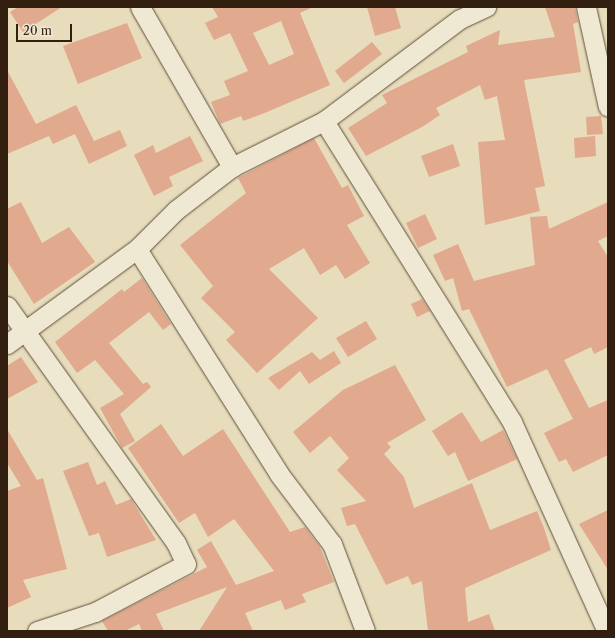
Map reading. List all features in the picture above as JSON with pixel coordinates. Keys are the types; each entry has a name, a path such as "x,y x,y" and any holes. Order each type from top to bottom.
{"street":[{"path":"140,7 232,167"},
{"path":"7,344 137,249 176,210 232,167 324,121 460,20 486,7"},
{"path":"586,7 608,107"},
{"path":"324,121 512,422 607,631"},
{"path":"137,249 279,474 332,544 365,631"},
{"path":"7,306 176,543 186,564 95,612 37,631"}],"building":[{"path":"18,7 62,7 23,32 10,12"},
{"path":"212,7 313,7 300,13 330,85 243,121 241,116 220,124 211,102 230,95 224,81 248,71 230,33 214,40 205,23 218,17","holes":["281,21 294,54 269,65 253,33"]},
{"path":"367,7 395,7 401,28 375,36"},
{"path":"545,7 575,7 578,22 573,24 581,72 524,80 545,186 535,188 540,211 485,225 478,142 505,140 497,96 485,100 480,85 436,108 440,115 422,127 366,156 348,128 387,103 382,95 468,52 466,46 500,30 498,45 555,37"},
{"path":"127,23 142,58 78,84 63,46"},
{"path":"372,42 382,54 344,83 335,71"},
{"path":"7,70 36,124 76,105 94,141 120,130 127,146 89,164 75,134 53,144 49,136 7,154"},
{"path":"601,116 603,134 587,135 586,117"},
{"path":"190,136 203,161 169,177 173,186 154,196 134,155 153,145 156,153"},
{"path":"595,136 596,156 575,158 574,138"},
{"path":"314,138 342,188 348,185 364,216 347,225 370,263 345,279 336,265 320,275 304,248 269,269 318,318 257,373 226,340 235,332 201,298 213,286 180,245 246,193 238,178"},
{"path":"453,144 460,166 429,177 421,156"},
{"path":"21,202 42,243 69,227 95,262 34,304 7,261 7,209"},
{"path":"608,202 608,236 598,241 608,257 608,347 594,354 591,347 564,360 589,408 608,400 608,455 573,472 566,459 559,462 544,433 573,419 547,369 507,387 469,309 462,311 453,278 445,281 433,255 458,244 474,281 535,265 530,217 547,216 549,229"},
{"path":"425,214 437,239 418,248 406,223"},
{"path":"142,278 171,324 163,330 149,312 109,343 143,384 147,382 151,387 120,414 135,441 122,448 100,408 124,394 95,360 77,373 55,342 122,289 124,292"},
{"path":"422,299 430,311 417,317 411,304"},
{"path":"366,321 377,339 348,357 336,338"},
{"path":"334,351 341,363 309,384 300,371 279,390 268,378 312,352 320,360"},
{"path":"21,357 38,382 7,399 7,366"},
{"path":"395,365 426,420 387,443 391,447 384,454 404,477 414,508 472,483 490,530 537,511 544,528 551,550 465,588 468,622 489,614 495,631 428,631 422,581 412,585 408,576 386,585 355,524 347,526 341,508 366,501 337,470 349,458 330,436 310,453 293,432 343,390"},
{"path":"462,412 481,442 503,430 517,459 468,481 455,452 448,456 432,431"},
{"path":"161,424 183,456 223,429 290,532 305,527 320,547 334,582 302,594 306,602 285,610 281,600 245,613 253,631 199,631 227,587 156,614 164,631 142,631 139,624 125,631 108,631 102,621 207,567 197,550 211,541 236,585 274,571 234,519 208,537 195,513 179,523 128,448"},
{"path":"7,429 37,480 43,478 67,569 23,580 31,597 7,608 7,491 21,486 7,463"},
{"path":"88,462 97,485 105,481 116,505 131,499 156,540 107,557 99,533 89,536 63,471"},
{"path":"608,510 608,570 579,524"}]}
